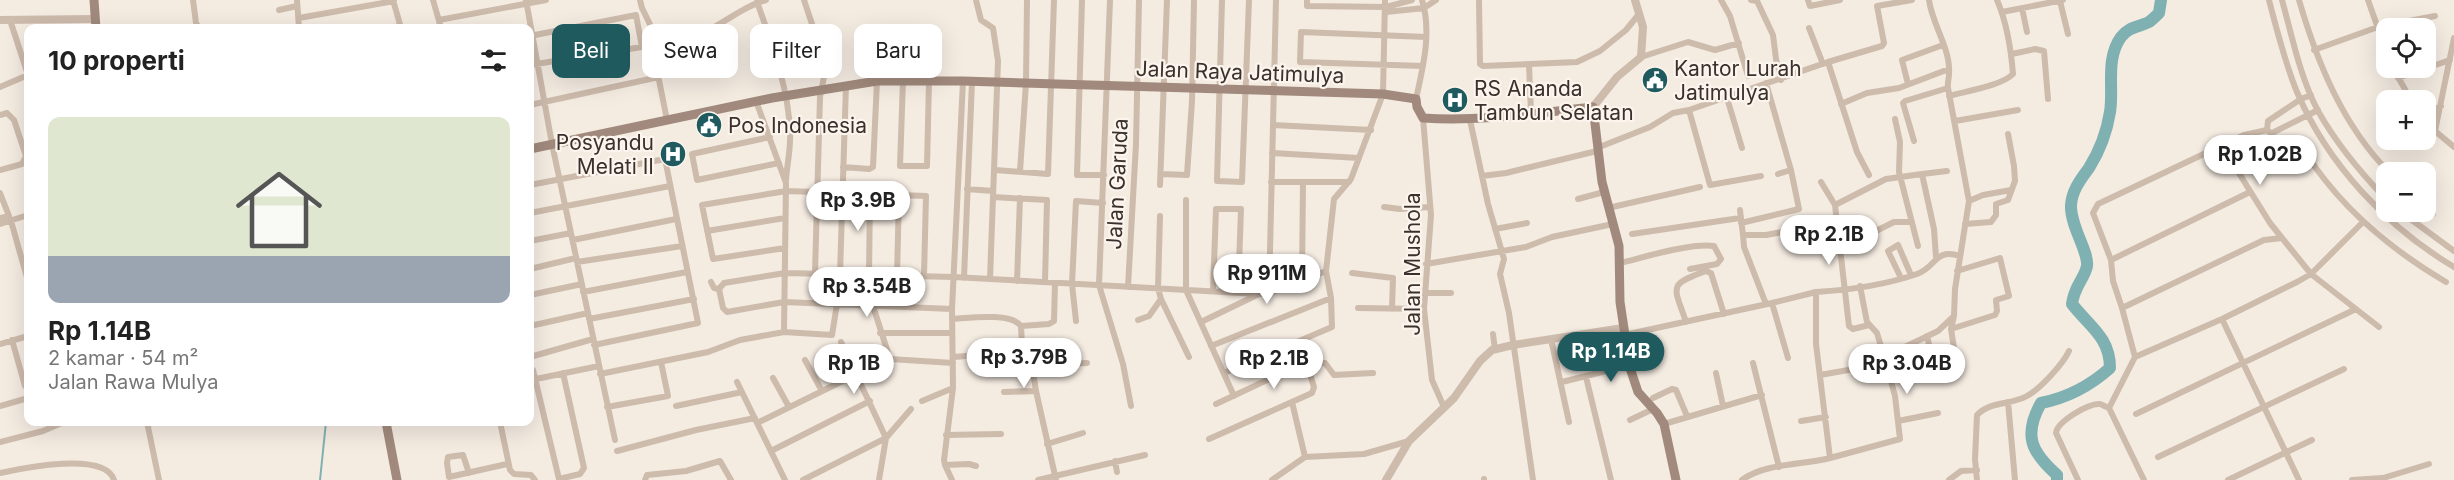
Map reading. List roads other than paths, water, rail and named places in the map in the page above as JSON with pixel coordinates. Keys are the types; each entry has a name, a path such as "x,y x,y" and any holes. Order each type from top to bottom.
{"main road":[{"path":"94,0 95,24"},
{"name":"Jalan Raya Jatimulya","path":"534,148 756,101 877,81 929,80 1383,94 1416,99"},
{"path":"1416,99 1417,107 1423,118 1470,120 1593,107 1604,192 1619,246 1624,331 1630,365 1638,392 1664,424 1676,480"},
{"path":"387,426 397,480"}],"street":[{"path":"193,0 197,24"},
{"path":"298,18 394,0 400,24"},
{"path":"433,0 440,24"},
{"path":"439,20 546,0"},
{"path":"640,0 650,24"},
{"path":"717,24 753,2 766,0"},
{"path":"804,0 826,66 821,89 816,192 816,273"},
{"path":"976,0 981,20 993,28 999,61 990,279"},
{"path":"1020,171 1026,83 1027,0"},
{"path":"994,170 1048,174 1054,0"},
{"path":"1082,0 1077,175 1104,175"},
{"path":"1110,0 1099,285 1123,364 1131,406"},
{"name":"Jalan Garuda","path":"1128,285 1135,191 1139,0"},
{"path":"1160,185 1167,0"},
{"path":"1161,174 1187,175 1194,0"},
{"path":"1222,0 1217,181 1242,182 1249,0"},
{"path":"1269,293 1276,0"},
{"path":"1307,0 1307,6 1424,8 1436,0"},
{"path":"1376,0 1385,7"},
{"path":"1385,7 1412,0"},
{"path":"1416,99 1426,37 1422,0"},
{"path":"1479,0 1480,64 1483,66 1580,61 1609,44 1640,14"},
{"path":"1635,0 1644,35 1641,57"},
{"path":"1721,0 1730,16 1748,76"},
{"path":"1756,0 1773,35 1781,80"},
{"path":"1808,0 1810,6 1839,0"},
{"path":"1482,176 1506,173 1597,149 1650,127 1673,113 1727,98 1766,83 1882,46 1884,43 1876,6 1912,0"},
{"path":"1929,0 1931,14 1949,69 1949,92 1969,201 1957,270 1951,330 1954,348"},
{"path":"1914,141 1903,104 1905,100 2008,78 2013,74 2012,54 2002,12 1996,0"},
{"path":"2002,12 2061,0 2068,34"},
{"path":"2269,0 2286,62 2301,99 2308,115 2339,164 2377,208 2405,233 2454,267"},
{"path":"2282,0 2311,95 2318,110 2337,141 2376,188"},
{"path":"2299,0 2314,50 2334,92 2360,137 2381,162"},
{"path":"2368,0 2376,22"},
{"path":"526,2 529,24"},
{"path":"753,2 785,96 790,134 786,183 784,332"},
{"path":"279,10 297,3 299,24"},
{"path":"1334,199 1349,182 1383,94 1385,7"},
{"path":"2022,8 2027,32"},
{"path":"534,35 636,15 642,47 534,64"},
{"path":"2424,18 2434,16"},
{"path":"0,20 95,24"},
{"path":"10,20 24,63"},
{"path":"1809,28 1826,63 1857,152 1869,175"},
{"path":"2314,50 2376,28"},
{"path":"1423,66 1300,62 1301,32 1426,37"},
{"path":"2436,127 2454,38"},
{"path":"1593,107 1617,77 1641,57 1688,42 1715,50 1738,43"},
{"path":"1908,84 1902,60 1943,45"},
{"path":"2012,54 2035,49 2044,51 2048,99"},
{"path":"534,50 615,440"},
{"path":"2436,65 2450,60"},
{"path":"1529,65 1531,113"},
{"path":"1841,104 1867,93 1899,88 1949,69"},
{"path":"0,87 24,77"},
{"path":"534,104 658,78 667,120"},
{"path":"2398,78 2405,90"},
{"path":"903,80 900,166 927,166 929,80"},
{"path":"843,167 869,169 873,167 877,81"},
{"path":"964,278 967,81"},
{"path":"952,480 945,465 946,435 953,388 952,309 967,81"},
{"path":"1632,234 1741,221 1799,209 1791,170 1766,83"},
{"path":"840,274 846,85"},
{"path":"2267,130 2268,121 2311,95"},
{"path":"1727,98 1742,148"},
{"path":"756,101 786,183"},
{"path":"2436,108 2441,106"},
{"path":"1689,110 1710,185 1761,176"},
{"path":"1954,121 2018,110"},
{"path":"2135,357 2113,281 2111,260 2094,219 2093,213 2098,204 2251,132 2267,130 2274,132 2318,110"},
{"path":"0,115 6,113 14,120 24,142"},
{"name":"Jalan Mushola","path":"1423,118 1430,207 1424,309 1432,380 1444,407"},
{"path":"1895,119 1900,142 1899,172 1918,246"},
{"path":"1470,120 1504,262 1500,273 1509,313 1533,480"},
{"path":"1273,125 1371,130"},
{"path":"2436,132 2454,147"},
{"path":"1965,224 1993,220 1996,215 1996,204 2008,201 2015,181 2008,134"},
{"path":"770,137 692,153 697,180 779,163"},
{"path":"2222,146 2250,192 2311,274 2379,327"},
{"path":"2305,152 2337,196 2363,222 2446,282"},
{"path":"1272,153 1359,158"},
{"path":"534,184 665,159 698,321 695,325 594,342 534,356"},
{"path":"0,170 22,164 24,160"},
{"path":"1778,174 1791,170"},
{"path":"1835,206 1871,185 1901,176 1947,171"},
{"path":"1922,174 1934,229 1936,257"},
{"path":"1271,182 1349,182"},
{"path":"1302,280 1303,182"},
{"path":"1224,373 1332,327 1331,298 1326,271 1335,182"},
{"path":"1821,182 1835,206 1850,328 1853,330 1869,325"},
{"path":"534,212 670,186"},
{"path":"1608,208 1700,187"},
{"path":"967,189 1047,200 1045,282"},
{"path":"1969,201 1983,195 2011,190"},
{"path":"785,248 715,260 712,257 702,206 786,191 816,192"},
{"path":"1578,199 1604,192"},
{"path":"2111,260 2250,192"},
{"path":"0,193 9,216 0,218"},
{"path":"843,194 868,193 870,195 869,275"},
{"path":"897,276 899,195 926,196 924,276"},
{"path":"1017,280 1020,198"},
{"path":"1186,200 1186,290 1234,396"},
{"path":"1076,321 1072,284 1076,201 1103,203"},
{"path":"1384,207 1400,209 1430,207"},
{"path":"1213,291 1216,208 1241,209 1238,293"},
{"path":"1740,210 1744,247 1769,304 1788,358"},
{"path":"1160,216 1158,288 1189,357"},
{"path":"0,224 24,217"},
{"path":"707,231 785,218"},
{"path":"573,240 676,219"},
{"path":"11,221 24,267"},
{"path":"1743,235 1766,235 1836,222"},
{"path":"1838,238 1874,232 1894,222 1911,222"},
{"path":"2109,408 2135,357 2222,319 2311,274 2363,222"},
{"path":"2415,222 2454,250"},
{"path":"1495,230 1527,223"},
{"path":"1426,264 1526,247 1552,237 1613,224"},
{"path":"534,240 571,233"},
{"path":"2122,308 2264,240 2282,238"},
{"path":"1620,262 1708,245 1718,250 1721,259 1717,264 1690,269"},
{"path":"1901,278 1888,251 1898,245 1911,275"},
{"path":"534,268 682,246"},
{"path":"1386,480 1409,441 1460,391 1483,357 1495,350 1551,339 1686,322 1816,292 1844,291 1911,275 1928,268 1936,257 1945,254 1960,256"},
{"path":"1951,330 1995,315 1996,300 2008,296 2000,258 1957,270"},
{"path":"719,289 724,283 785,273 816,273 1128,285 1259,294 1269,293 1326,271"},
{"path":"1686,322 1676,290 1677,284 1680,280 1706,271 1711,273 1724,314"},
{"path":"583,292 687,272"},
{"path":"1352,273 1393,278 1392,309"},
{"path":"855,305 857,274"},
{"path":"711,282 714,288 719,289"},
{"path":"952,319 999,317 1014,319 1022,326 1049,324 1054,321 1055,283"},
{"path":"534,295 582,284"},
{"path":"1742,480 1750,475 1779,467 1809,464 1900,439 1895,396 1877,333 1869,325 1864,315 1860,286"},
{"path":"719,289 724,310 727,312 784,302 952,309"},
{"path":"1816,292 1816,344 1830,458"},
{"path":"1425,293 1451,293"},
{"path":"1201,322 1259,294"},
{"path":"534,325 694,298"},
{"path":"1211,345 1331,298"},
{"path":"1138,320 1149,316 1161,299"},
{"path":"600,374 708,352 740,340 784,332 832,335 837,304"},
{"path":"873,306 888,358 892,361 954,360 1029,345 1036,391 1056,478"},
{"path":"1358,308 1424,309"},
{"path":"2136,414 2356,309"},
{"path":"1820,375 1854,369 1884,357 1938,331 1954,316"},
{"path":"2222,319 2299,480"},
{"path":"1022,326 1022,346"},
{"path":"880,333 952,333"},
{"path":"1493,334 1495,350"},
{"path":"1927,336 1937,377"},
{"path":"0,344 24,337"},
{"path":"1551,339 1569,422"},
{"path":"12,340 24,382"},
{"path":"1209,439 1227,429 1310,394 1314,390 1309,364 1301,341"},
{"path":"841,342 886,438 879,480"},
{"path":"1977,480 1975,431 1977,415 1982,410 1998,403 2026,397 2040,387 2069,351"},
{"path":"998,352 1000,372"},
{"path":"805,360 822,391"},
{"path":"607,407 668,396 661,362"},
{"path":"1033,365 1087,363"},
{"path":"1216,404 1280,374 1309,364 1325,363 1334,375 1373,373"},
{"path":"1752,363 1779,467"},
{"path":"1562,382 1630,365"},
{"path":"536,379 598,366"},
{"path":"2158,457 2343,369"},
{"path":"534,373 556,477 559,479 580,474 584,468 563,373"},
{"path":"1716,373 1723,406"},
{"path":"617,451 696,430 756,420 789,407 856,374"},
{"path":"1586,377 1611,480"},
{"path":"773,378 789,407"},
{"path":"737,382 785,480"},
{"path":"922,401 953,388"},
{"path":"1653,398 1672,389 1676,390 1687,417"},
{"path":"1004,392 1036,391"},
{"path":"676,406 742,392"},
{"path":"1664,424 1762,395"},
{"path":"0,406 24,399"},
{"path":"771,451 870,401"},
{"path":"1292,402 1305,457"},
{"path":"2008,402 2015,480"},
{"path":"2078,480 2056,433 2057,428 2061,422 2093,405 2102,404 2109,408 2144,480"},
{"path":"803,480 886,438 911,409"},
{"path":"1630,420 1653,409"},
{"path":"1898,421 1938,413"},
{"path":"1801,421 1826,417"},
{"path":"42,426 43,431"},
{"path":"0,442 55,426"},
{"path":"148,426 159,480"},
{"path":"501,426 507,464 514,474 521,477 531,475 535,480"},
{"path":"1047,444 1083,433"},
{"path":"946,435 1001,434"},
{"path":"2228,480 2312,440"},
{"path":"1272,480 1305,457 1364,454 1409,441"},
{"path":"1038,480 1056,478 1145,454"},
{"path":"469,473 463,455 448,457 449,477 469,473 507,464"},
{"path":"1115,461 1118,472"},
{"path":"645,480 647,475 686,471 720,462 731,480"},
{"path":"0,473 54,465 87,464 99,465 111,473 114,480"},
{"path":"2352,480 2383,478 2429,464"},
{"path":"945,465 976,466"},
{"path":"1949,480 1961,471 1977,470"}],"waterway":[{"path":"2057,480 2057,475 2041,459 2032,442 2031,434 2035,414 2041,403 2078,390 2110,368 2109,357 2102,340 2072,304 2087,266 2071,213 2073,194 2096,155 2107,127 2111,103 2112,64 2116,46 2127,31 2149,22 2159,13 2161,0"},
{"path":"320,480 326,426"}],"place":[{"name":"Kantor Lurah Jatimulya","path":"1655,80"},
{"name":"RS Ananda Tambun Selatan","path":"1455,100"},
{"name":"Pos Indonesia","path":"709,125"},
{"name":"Posyandu Melati II","path":"673,154"}]}
